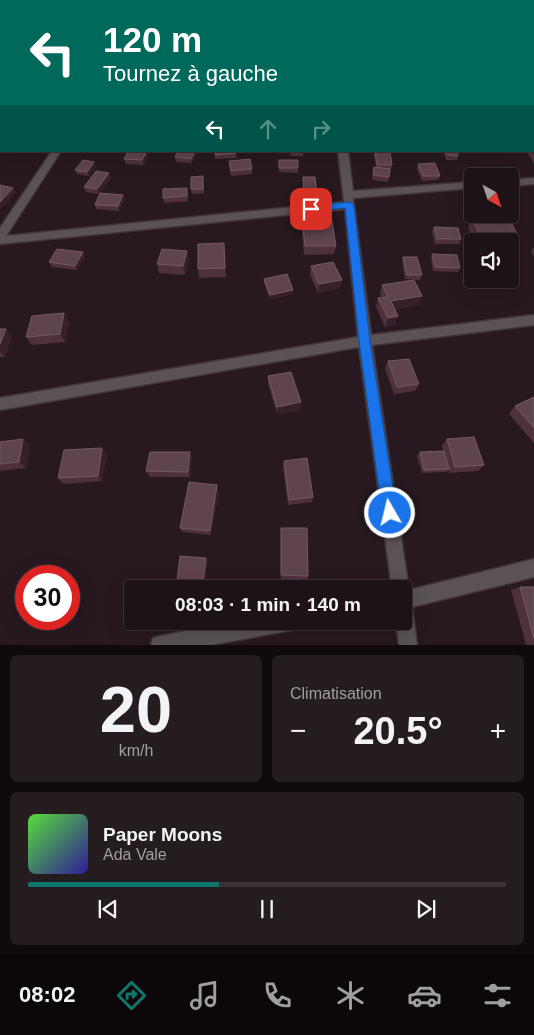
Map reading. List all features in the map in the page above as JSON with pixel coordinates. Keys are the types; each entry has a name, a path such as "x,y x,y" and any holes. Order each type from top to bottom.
{"street":[{"path":"0,236 56,152"},
{"path":"342,152 365,341 400,580"},
{"path":"519,182 534,181"},
{"path":"0,240 464,186"},
{"path":"0,404 365,341 534,320"},
{"path":"412,599 534,568"},
{"path":"160,645 242,630"},
{"path":"406,630 408,645"}],"building":[{"path":"128,152 146,152 142,160 124,159"},
{"path":"178,152 194,152 191,159 175,157"},
{"path":"215,152 236,152 236,153 215,155"},
{"path":"375,152 390,152 392,165 377,165"},
{"path":"446,152 457,152 458,156 447,155"},
{"path":"250,159 252,169 231,171 229,161"},
{"path":"83,160 94,162 87,172 75,170"},
{"path":"279,160 298,160 298,168 279,168"},
{"path":"435,163 440,176 423,176 418,164"},
{"path":"374,167 390,169 389,177 373,175"},
{"path":"96,171 109,173 97,189 84,187"},
{"path":"203,176 203,189 191,189 191,177"},
{"path":"303,177 315,177 317,193 304,193"},
{"path":"0,185 13,188 0,202"},
{"path":"187,188 187,196 163,198 163,189"},
{"path":"100,193 123,195 118,206 95,205"},
{"path":"302,221 332,221 336,246 305,246"},
{"path":"474,223 512,223 516,233 479,233"},
{"path":"434,227 458,228 461,239 437,239"},
{"path":"224,243 225,268 198,269 198,244"},
{"path":"57,249 83,252 75,266 49,262"},
{"path":"162,249 187,251 183,266 157,264"},
{"path":"432,254 457,255 460,268 435,267"},
{"path":"403,257 417,257 422,275 407,275"},
{"path":"333,262 342,280 319,284 311,266"},
{"path":"287,274 293,290 270,295 264,279"},
{"path":"414,280 422,296 391,301 398,316 388,318 378,298 388,297 382,285"},
{"path":"64,313 60,334 26,337 32,316"},
{"path":"0,329 6,329 0,344"},
{"path":"409,359 419,384 397,387 388,361"},
{"path":"291,372 301,402 277,407 268,376"},
{"path":"534,397 534,428 515,406"},
{"path":"474,437 484,465 455,467 447,439"},
{"path":"23,439 19,462 0,464 0,442"},
{"path":"102,448 98,476 58,478 64,450"},
{"path":"444,451 449,469 424,470 420,452"},
{"path":"150,452 190,452 188,472 146,471"},
{"path":"307,458 313,497 289,500 284,461"},
{"path":"189,482 217,485 210,531 180,528"},
{"path":"281,528 307,528 308,576 281,575"},
{"path":"180,556 206,558 203,580 177,580"},
{"path":"520,587 534,587 534,638"}],"route":[{"path":"311,209 350,205 365,341 390,513"}]}
